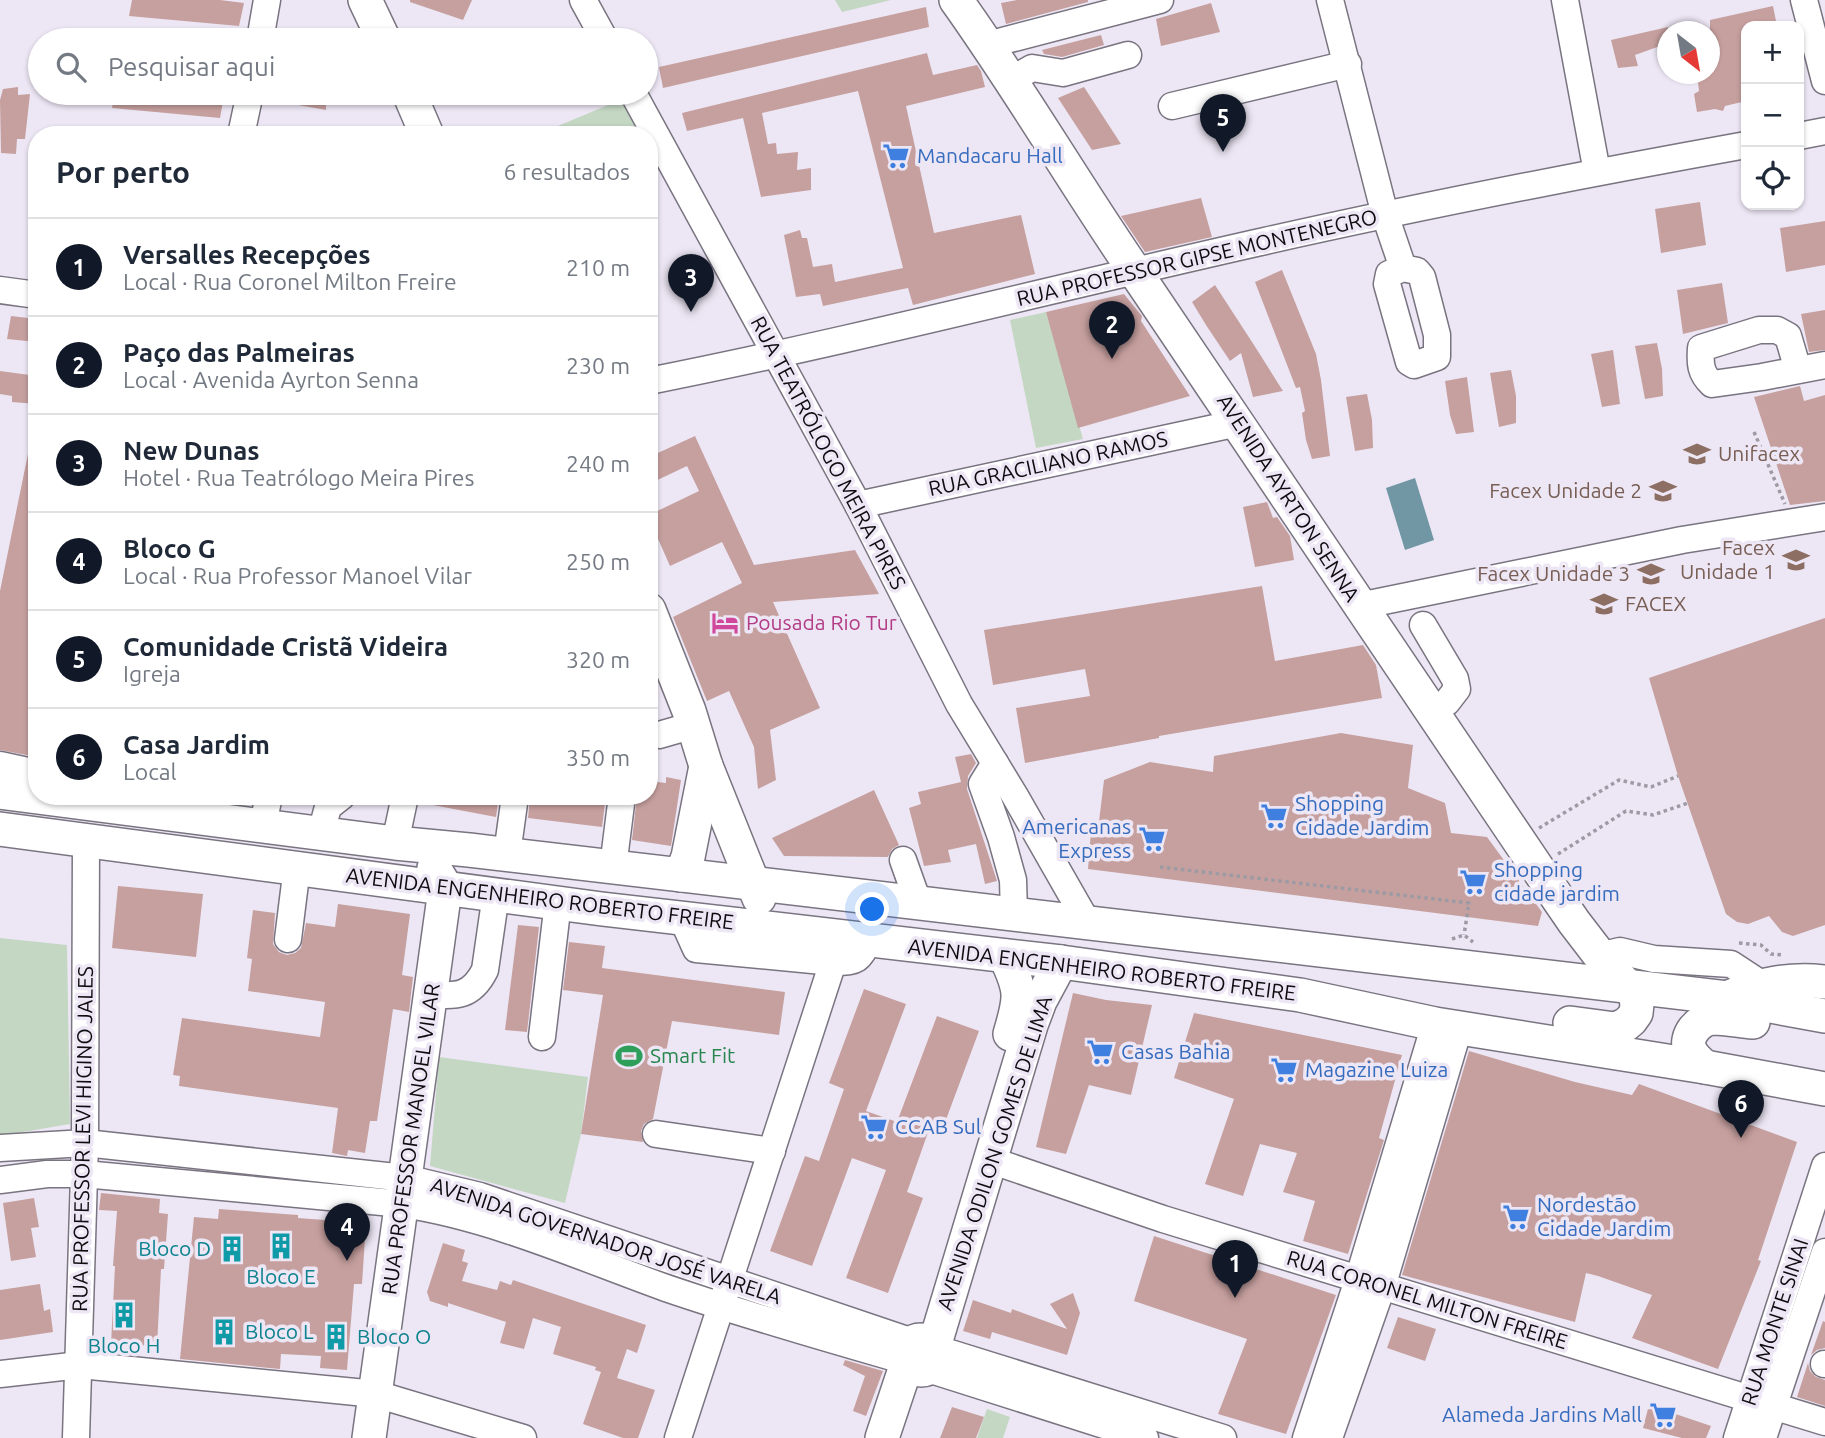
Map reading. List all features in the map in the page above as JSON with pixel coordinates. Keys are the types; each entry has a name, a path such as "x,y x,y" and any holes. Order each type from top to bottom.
{"main road":[{"path":"365,0 378,28"},
{"name":"AVENIDA AYRTON SENNA","path":"956,0 997,42 1011,80 1135,272 1431,713 1599,956 1633,989"},
{"path":"414,105 423,126"},
{"path":"658,633 751,884 778,928"},
{"path":"681,875 688,858 706,766"},
{"name":"AVENIDA ENGENHEIRO ROBERTO FREIRE","path":"0,792 28,795"},
{"name":"AVENIDA ENGENHEIRO ROBERTO FREIRE","path":"178,805 266,810 316,832 408,844 1727,998 1825,1016"},
{"name":"AVENIDA ENGENHEIRO ROBERTO FREIRE","path":"0,829 682,918 1061,962 1300,995 1447,1026 1825,1089"},
{"path":"408,844 445,886"},
{"name":"RUA PROFESSOR MANOEL VILAR","path":"369,1438 445,886"},
{"name":"AVENIDA ODILON GOMES DE LIMA","path":"905,1438 920,1355 1018,1008 1017,984 1005,956"},
{"name":"AVENIDA ODILON GOMES DE LIMA","path":"882,1438 920,1355 990,1160 1031,1025 1040,1001 1061,962"},
{"name":"AVENIDA ENGENHEIRO ROBERTO FREIRE","path":"1727,998 1763,985 1797,980 1825,982"},
{"path":"1300,995 1352,994 1615,1029 1625,1026 1636,1013 1637,1004 1633,989"},
{"path":"1705,1067 1694,1057 1688,1045 1693,1030 1710,1018 1825,1030"}],"street":[{"path":"262,28 267,0"},
{"path":"583,0 598,28"},
{"path":"997,42 1160,0"},
{"path":"1330,0 1385,215 1403,268"},
{"path":"1564,0 1597,172"},
{"path":"1804,0 1825,81"},
{"path":"1011,80 1031,68 1063,73 1128,55"},
{"path":"1172,106 1348,64"},
{"path":"243,126 247,105"},
{"name":"RUA TEATRÓLOGO MEIRA PIRES","path":"639,105 651,126"},
{"path":"1804,135 1825,131"},
{"name":"RUA TEATRÓLOGO MEIRA PIRES","path":"658,140 858,505 960,704 1087,922"},
{"name":"RUA PROFESSOR GIPSE MONTENEGRO","path":"658,379 777,356 1047,285 1135,272 1385,215 1741,146"},
{"path":"0,290 28,294"},
{"path":"1798,370 1825,365"},
{"name":"RUA GRACILIANO RAMOS","path":"858,505 1238,423"},
{"path":"1359,606 1682,540 1825,517"},
{"path":"1423,625 1455,679 1457,689 1447,702 1431,713"},
{"path":"659,735 694,725"},
{"path":"995,763 982,784 1013,880 1014,914"},
{"path":"0,765 28,770"},
{"path":"316,832 318,805"},
{"path":"316,832 331,805"},
{"path":"406,805 408,844"},
{"path":"507,854 513,805"},
{"path":"613,867 621,805"},
{"name":"RUA PROFESSOR LEVI HIGINO JALES","path":"76,1438 85,1143 86,840"},
{"path":"903,860 918,902"},
{"path":"288,939 297,867"},
{"path":"430,994 459,995 480,981 485,970 496,894"},
{"path":"542,1037 558,902"},
{"path":"682,918 696,949 833,962 860,958 868,941"},
{"path":"1599,956 1620,951 1660,959 1731,964 1763,985"},
{"path":"797,959 821,1001"},
{"path":"1633,989 1660,959"},
{"path":"678,1438 833,962"},
{"path":"1329,1438 1370,1284 1447,1026"},
{"path":"656,1134 772,1151"},
{"name":"AVENIDA GOVERNADOR JOSÉ VARELA","path":"0,1148 85,1143 286,1165 404,1191 437,1209 484,1210 731,1280 920,1355 1145,1438"},
{"name":"RUA CORONEL MILTON FREIRE","path":"990,1160 1163,1219 1370,1284 1825,1422"},
{"path":"284,1193 286,1165"},
{"name":"RUA MONTE SINAI","path":"1797,1354 1825,1166"},
{"name":"AVENIDA GOVERNADOR JOSÉ VARELA","path":"0,1180 47,1174 84,1174 284,1193 404,1191"},
{"name":"AVENIDA GOVERNADOR JOSÉ VARELA","path":"484,1210 722,1307 920,1355 1223,1438"},
{"name":"RUA MONTE SINAI","path":"1737,1438 1797,1354 1825,1252"},
{"path":"1306,1438 1370,1284"},
{"path":"0,1374 80,1365 376,1394 523,1438"},
{"name":"RUA MONTE SINAI","path":"1762,1402 1763,1438"}],"path":[{"path":"1754,432 1794,524"},
{"path":"1532,827 1540,828 1619,780 1651,787 1678,776"},
{"path":"1555,860 1558,854 1626,811 1653,816 1688,803"},
{"path":"1160,867 1469,903 1464,935"},
{"path":"1464,935 1474,943"},
{"path":"1440,944 1464,935"}],"green space":[{"path":"835,0 891,0 842,12"},
{"path":"608,105 629,105 639,126 558,126"},
{"path":"1046,312 1083,439 1036,448 1010,320"},
{"path":"0,938 67,945 70,1124 0,1136"},
{"path":"439,1057 588,1077 581,1134 565,1203 430,1166"},
{"path":"987,1409 1010,1417 1003,1438 977,1438"}],"water":[{"path":"1415,478 1434,540 1405,550 1386,488"}],"building":[{"path":"132,0 220,0 244,3 239,26 129,16"},
{"path":"410,0 472,0 463,20"},
{"path":"1017,0 1088,2 1006,24 1001,3"},
{"path":"1211,3 1220,32 1161,46 1156,19"},
{"path":"1773,6 1776,21 1741,21 1741,102 1725,106 1723,111 1715,109 1697,112 1694,94 1699,91 1698,84 1720,84 1720,21 1710,20"},
{"path":"926,7 929,27 663,88 659,67"},
{"path":"1657,30 1657,47 1635,55 1638,66 1618,68 1611,40"},
{"path":"1101,35 1104,45 1062,57 1044,54 1042,50"},
{"path":"927,53 933,75 977,65 985,87 906,106 934,233 1021,215 1035,274 913,305 908,288 823,306 820,294 796,297 784,235 800,230 802,238 807,238 813,267 832,264 835,282 903,268 858,91 762,113 768,144 776,143 777,154 798,152 797,170 811,168 811,190 761,197 743,118 687,131 682,113"},
{"path":"18,87 18,95 28,94 25,139 17,139 16,154 1,153 0,100 3,89"},
{"path":"1084,87 1121,144 1092,150 1058,98"},
{"path":"113,105 222,105 220,118 112,108"},
{"path":"298,105 326,105 326,110"},
{"path":"1201,198 1212,237 1145,252 1121,216"},
{"path":"1700,202 1706,245 1661,253 1655,209"},
{"path":"1825,221 1825,265 1786,272 1780,228"},
{"path":"1282,270 1316,354 1330,456 1312,459 1306,440 1302,413 1305,411 1300,387 1296,388 1255,282"},
{"path":"1722,283 1728,323 1683,334 1677,290"},
{"path":"1215,285 1283,391 1253,397 1241,353 1230,361 1206,325 1192,302"},
{"path":"1124,294 1142,316 1141,321 1190,396 1078,428 1046,312"},
{"path":"1825,310 1825,350 1809,352 1801,314"},
{"path":"11,316 28,318 28,341 7,339"},
{"path":"1657,343 1663,396 1645,399 1635,346"},
{"path":"1613,350 1620,404 1602,407 1591,354"},
{"path":"1511,370 1516,396 1516,423 1499,427 1490,373"},
{"path":"0,371 28,375 28,403 12,402 12,396 0,394"},
{"path":"1467,377 1474,432 1456,434 1445,381"},
{"path":"1800,386 1804,401 1825,395 1825,501 1790,505 1754,397"},
{"path":"1367,394 1373,448 1355,451 1346,397"},
{"path":"695,436 754,565 855,550 879,594 773,602 820,708 770,730 776,780 758,789 754,747 729,691 707,701 673,617 742,583 722,542 670,566 658,539 658,511 699,491 687,466 658,480 658,453"},
{"path":"28,454 28,755 0,750 0,591"},
{"path":"1267,502 1273,518 1277,517 1290,536 1294,560 1255,567 1243,507"},
{"path":"1262,586 1275,661 1363,645 1376,665 1382,698 1159,736 1025,763 1016,708 1090,696 1085,669 993,685 984,630"},
{"path":"1825,618 1825,925 1793,936 1782,932 1769,916 1748,924 1737,922 1726,914 1678,776 1649,678"},
{"name":"Shopping Cidade Jardim","path":"1341,733 1413,745 1408,788 1445,803 1451,833 1487,837 1542,912 1538,926 1088,869 1091,831 1098,830 1104,780 1150,762 1213,772 1214,756"},
{"path":"971,754 976,763 968,776 967,789 997,881 985,884 976,844 948,850 951,862 924,866 909,808 921,804 918,792 961,782 955,757"},
{"path":"666,777 681,780 671,846 632,840 636,805 658,805 658,782 666,783"},
{"path":"874,790 899,845 892,849 888,857 784,856 772,838"},
{"path":"433,805 498,805 496,817"},
{"path":"529,805 605,805 602,827 528,818"},
{"path":"118,886 203,894 196,957 112,948"},
{"path":"338,904 410,914 402,975 413,977 409,1012 393,1009 377,1121 370,1121 365,1153 348,1150 347,1156 332,1153 338,1108 179,1086 180,1076 173,1075 182,1018 320,1037 325,1002 248,991 252,959 247,958 253,910 275,913 273,944 279,952 287,955 301,948 306,923 335,927"},
{"path":"518,925 539,927 527,1032 505,1030"},
{"name":"Smart Fit","path":"569,942 605,946 602,968 785,992 779,1035 672,1021 653,1119 644,1124 641,1131 643,1142 581,1134 603,995 563,990"},
{"path":"864,989 906,1004 866,1111 897,1122 937,1016 979,1031 944,1125 932,1121 907,1192 923,1198 888,1293 846,1278 886,1170 852,1158 812,1266 770,1251 805,1156 819,1161 844,1089 829,1083"},
{"name":"Casas Bahia","path":"1073,993 1152,1005 1131,1095 1089,1085 1066,1154 1036,1147"},
{"path":"1194,1013 1402,1055 1379,1138 1384,1140 1348,1254 1303,1241 1315,1201 1283,1192 1297,1153 1260,1144 1243,1196 1205,1184 1234,1099 1174,1078"},
{"name":"Nordestão Cidade Jardim","path":"1469,1051 1575,1082 1632,1095 1639,1084 1797,1142 1758,1260 1761,1261 1718,1369 1632,1338 1652,1295 1598,1276 1586,1273 1575,1322 1402,1275"},
{"path":"101,1193 160,1199 159,1213 168,1214 164,1269 161,1269 157,1346 111,1344 117,1211 99,1210"},
{"path":"34,1198 39,1227 31,1228 36,1257 11,1261 3,1203"},
{"path":"219,1209 366,1223 362,1284 354,1284 347,1370 320,1368 321,1356 281,1354 280,1369 180,1359 194,1217 218,1219"},
{"path":"1154,1236 1336,1295 1286,1434 1218,1414 1247,1339 1134,1301"},
{"path":"443,1243 465,1250 462,1261 468,1263 462,1281 497,1290 500,1281 511,1285 513,1280 646,1325 637,1353 627,1349 617,1378 655,1390 638,1438 623,1438 583,1424 601,1372 595,1370 596,1367 553,1354 561,1327 533,1318 524,1349 500,1343 506,1322 448,1303 448,1307 430,1301 427,1292"},
{"path":"40,1284 44,1311 50,1309 53,1332 0,1340 0,1290"},
{"path":"1073,1293 1080,1313 1067,1355 992,1332 990,1339 963,1331 973,1300 1011,1313 1012,1309 1067,1329 1050,1304"},
{"path":"1398,1317 1436,1329 1425,1361 1387,1348"},
{"path":"1823,1321 1825,1348 1811,1355"},
{"path":"845,1360 883,1371 866,1416 853,1411 865,1376 843,1365"},
{"path":"1808,1363 1810,1371 1816,1377 1825,1380 1825,1406 1797,1397"},
{"name":"Alameda Jardins Mall","path":"1649,1405 1711,1426 1706,1438 1682,1438 1643,1428"},
{"path":"952,1407 984,1417 976,1438 940,1438"}],"place":[{"name":"Comunidade Cristã Videira","path":"1223,152"},
{"name":"Mandacaru Hall","path":"896,156"},
{"name":"New Dunas","path":"691,312"},
{"name":"Paço das Palmeiras","path":"1112,359"},
{"name":"Unifacex","path":"1697,454"},
{"name":"Facex Unidade 2","path":"1663,491"},
{"name":"Facex Unidade 1","path":"1796,560"},
{"name":"Facex Unidade 3","path":"1651,574"},
{"name":"FACEX","path":"1604,604"},
{"name":"Pousada Rio Tur","path":"725,623"},
{"name":"Shopping Cidade Jardim","path":"1274,816"},
{"name":"Americanas Express","path":"1152,839"},
{"name":"Shopping cidade jardim","path":"1473,882"},
{"name":"Casas Bahia","path":"1100,1052"},
{"name":"Smart Fit","path":"629,1056"},
{"name":"Magazine Luiza","path":"1284,1070"},
{"name":"CCAB Sul","path":"874,1127"},
{"name":"Casa Jardim","path":"1741,1138"},
{"name":"Nordestão Cidade Jardim","path":"1516,1217"},
{"name":"Bloco E","path":"281,1246"},
{"name":"Bloco D","path":"232,1249"},
{"name":"Bloco G","path":"347,1261"},
{"name":"Versalles Recepções","path":"1235,1298"},
{"name":"Bloco H","path":"124,1315"},
{"name":"Bloco L","path":"224,1332"},
{"name":"Bloco O","path":"336,1337"},
{"name":"Alameda Jardins Mall","path":"1663,1415"}]}
